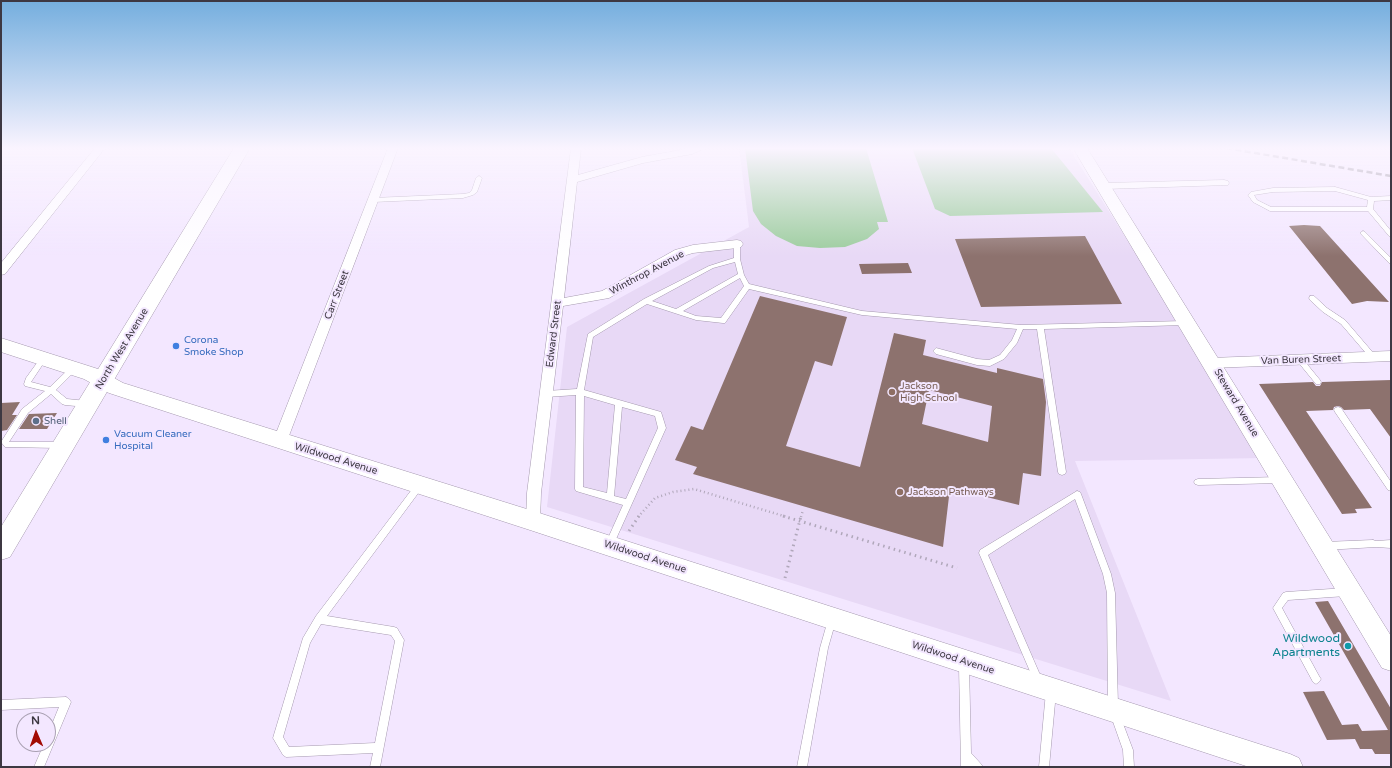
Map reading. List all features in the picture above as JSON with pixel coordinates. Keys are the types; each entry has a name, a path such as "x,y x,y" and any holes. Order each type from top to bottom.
{"main road":[{"name":"North West Avenue","path":"1,549 221,184"}],"street":[{"path":"1,271 71,184"},
{"name":"Carr Street","path":"280,441 379,184"},
{"name":"Edward Street","path":"533,520 534,494 572,184"},
{"path":"1104,186 1190,184"},
{"name":"Steward Avenue","path":"1104,186 1391,659"},
{"name":"Winthrop Avenue","path":"558,304 605,295 679,253 693,249 737,244"},
{"name":"Wildwood Avenue","path":"1,345 74,368 103,380 116,388 533,520 1114,710 1249,760 1290,767"},
{"name":"Van Buren Street","path":"1212,363 1391,356"}],"lane":[{"path":"373,200 462,196 471,194 475,191 477,184"},
{"path":"1370,210 1270,210 1255,201 1251,195 1253,193 1273,190 1335,189 1371,200 1391,198"},
{"path":"1371,200 1370,210 1391,235"},
{"path":"1363,233 1391,262"},
{"path":"737,244 737,259 741,275 747,286 862,313 1022,327 1187,323"},
{"path":"628,503 579,489 580,392 590,336 646,301 711,267 737,259"},
{"path":"678,311 741,275"},
{"path":"646,301 696,318 723,321 747,286"},
{"path":"1312,298 1325,310 1343,322 1373,357"},
{"path":"936,351 977,362 990,363 1002,357 1015,341 1022,327"},
{"path":"1040,327 1062,472"},
{"path":"44,358 28,380 27,384 51,390 65,402 89,404"},
{"path":"1300,360 1318,382"},
{"path":"64,445 8,445 5,442 25,411 51,390 74,368"},
{"path":"546,394 580,392 658,414 662,428 609,545"},
{"path":"610,498 619,403"},
{"path":"1338,410 1391,488"},
{"path":"1198,482 1282,480"},
{"path":"378,748 286,752 278,738 306,641 318,619 420,485"},
{"path":"1044,767 1045,688 983,553 1077,494 1107,574 1111,593 1114,710 1128,750 1129,767"},
{"path":"1323,546 1391,544"},
{"path":"1316,680 1277,608 1286,596 1350,592"},
{"path":"802,767 824,648 832,618"},
{"path":"318,619 394,631 400,640 375,767"},
{"path":"964,661 966,767"},
{"path":"1,704 66,702 39,767"},
{"path":"966,754 978,767"}],"path":[{"path":"629,531 641,512 655,498 672,492 694,489 957,568"},
{"path":"785,578 803,510"}],"shaded area":[{"name":"Jackson High School","path":"744,184 1092,184 1265,458 1075,461 1171,701 547,507 567,327 749,227"}],"green space":[{"path":"750,184 877,184 888,222 877,222 879,229 867,239 845,247 820,248 797,246 776,236 761,224 753,211"},
{"path":"926,184 1080,184 1103,212 950,216 935,209"}],"building":[{"path":"1289,226 1320,226 1389,302 1367,301 1352,304"},
{"path":"1085,236 1122,304 981,307 955,239"},
{"path":"908,263 912,273 862,274 859,264"},
{"path":"760,296 847,317 832,366 815,361 786,446 860,467 894,333 926,340 923,355 997,373 997,368 1043,379 1046,402 1041,476 1023,473 1019,505 950,488 943,547 693,474 697,467 675,460 691,426 703,430","holes":["929,390 992,406 988,442 922,424"]},
{"path":"1391,380 1391,438 1370,409 1344,410 1338,406 1334,407 1333,410 1306,411 1372,508 1355,509 1357,513 1342,514 1259,384 1313,382 1316,386 1320,386 1322,382"},
{"path":"20,402 12,415 17,415 7,430 1,431 1,403"},
{"path":"57,413 47,429 19,429 29,414"},
{"name":"Wildwood Apartments","path":"1328,601 1391,709 1391,754 1375,754 1372,749 1360,749 1355,739 1327,740 1303,692 1324,691 1342,725 1358,724 1362,731 1388,730 1315,602"}],"place":[{"name":"Corona Smoke Shop","path":"176,346"},
{"name":"Jackson High School","path":"892,392"},
{"name":"Shell","path":"36,421"},
{"name":"Vacuum Cleaner Hospital","path":"106,440"},
{"name":"Jackson Pathways","path":"900,492"},
{"name":"Wildwood Apartments","path":"1348,646"}]}
